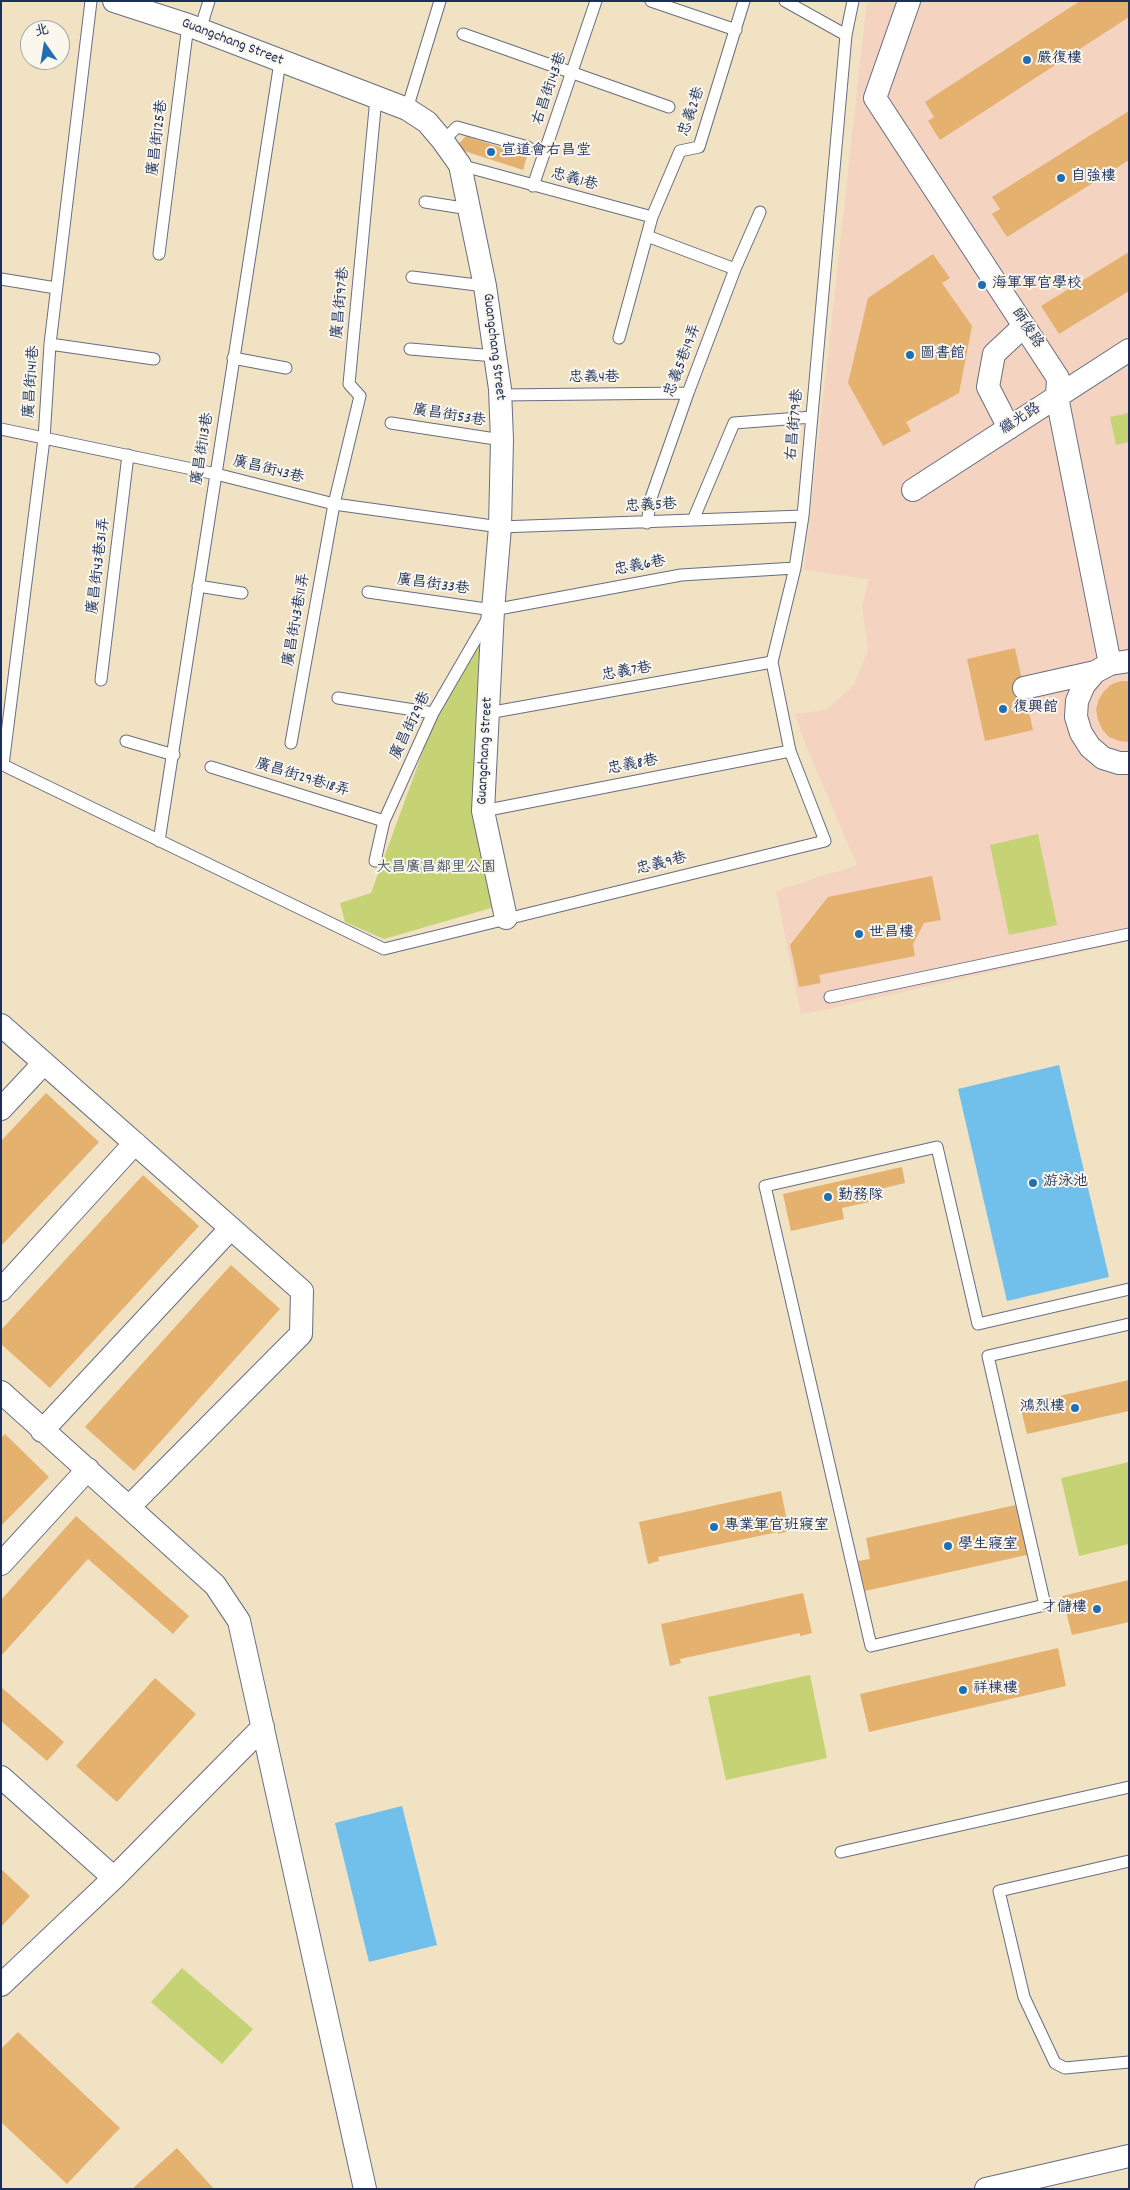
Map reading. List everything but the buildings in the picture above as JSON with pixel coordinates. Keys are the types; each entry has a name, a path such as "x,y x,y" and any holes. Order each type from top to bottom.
{"street":[{"name":"Guangchang Street","path":"114,1 194,28 406,109 427,122 460,165 485,286 500,395 502,440 500,527 493,610 483,811 506,918"},
{"name":"師俊路","path":"908,1 875,98 1058,378 1057,397 1111,666"},
{"path":"1009,428 988,387 994,354 1024,326"},
{"name":"繼光路","path":"913,490 1129,350"},
{"path":"1024,688 1111,666"},
{"path":"1111,666 1084,685 1077,700 1076,717 1081,733 1090,748 1103,758 1119,763 1129,763"},
{"path":"1,1025 302,1291 301,1334 129,1507"},
{"path":"1,1109 44,1063"},
{"path":"1,1290 135,1144"},
{"path":"42,1431 231,1228"},
{"path":"1,1392 42,1431 88,1469 215,1584 240,1621 365,2189"},
{"path":"1,1564 88,1469"},
{"path":"1,1985 114,1878 263,1726"},
{"path":"1,1777 114,1878"},
{"path":"986,2189 1129,2156"}],"lane":[{"name":"廣昌街141巷","path":"2,764 44,439 50,344 56,288 91,1"},
{"name":"廣昌街125巷","path":"159,254 194,28 209,1"},
{"path":"406,109 440,1"},
{"name":"右昌街143巷","path":"533,186 596,1"},
{"path":"651,1 736,30"},
{"name":"忠義2巷","path":"652,217 680,152 699,147 744,1"},
{"path":"785,1 846,35"},
{"name":"右昌街79巷","path":"825,841 790,751 772,662 795,568 803,516 846,35 853,1"},
{"path":"463,34 670,106"},
{"name":"廣昌街113巷","path":"159,841 174,755 198,586 280,62"},
{"name":"廣昌街97巷","path":"334,504 360,396 349,384 376,98"},
{"path":"443,141 457,127 528,147"},
{"name":"忠義1巷","path":"460,165 652,217"},
{"path":"425,202 469,209"},
{"name":"忠義5巷19弄","path":"647,523 651,498 688,393 735,270 760,212"},
{"path":"619,338 652,217"},
{"path":"647,236 735,270"},
{"path":"412,277 485,286"},
{"path":"1,279 56,288"},
{"path":"50,344 154,359"},
{"path":"410,349 495,356"},
{"path":"233,358 286,368"},
{"name":"忠義4巷","path":"500,395 688,393"},
{"path":"692,520 734,423 812,417"},
{"name":"廣昌街53巷","path":"391,423 502,440"},
{"name":"廣昌街43巷","path":"1,429 216,474 334,504 500,527"},
{"name":"廣昌街43巷31弄","path":"101,680 128,455"},
{"name":"廣昌街43巷11弄","path":"291,742 334,504"},
{"name":"忠義5巷","path":"500,527 803,516"},
{"name":"忠義6巷","path":"493,610 681,575 795,568"},
{"path":"198,586 242,593"},
{"name":"廣昌街33巷","path":"368,592 493,610"},
{"name":"廣昌街29巷","path":"375,861 384,821 433,713 493,610"},
{"name":"忠義7巷","path":"488,713 772,662"},
{"path":"338,698 433,713"},
{"path":"126,741 174,755"},
{"name":"忠義8巷","path":"483,811 790,751"},
{"name":"忠義9巷","path":"2,764 384,949 825,841"},
{"name":"廣昌街29巷18弄","path":"211,767 384,821"},
{"path":"830,997 1129,934"},
{"path":"1129,1289 978,1324 938,1147 765,1186 871,1646 1045,1605 988,1356 1129,1324"},
{"path":"841,1852 1129,1787"},
{"path":"1129,1861 999,1891 1024,1997 1055,2063 1065,2068 1129,2062"}],"shaded area":[{"name":"海軍軍官學校","path":"867,1 1129,1 1129,941 801,1015 776,891 857,865 807,748 795,714 826,710 854,685 868,650 862,606 869,579 804,570"}],"green space":[{"path":"1129,413 1129,442 1116,445 1110,417"},
{"name":"大昌廣昌鄰里公園","path":"487,633 498,906 384,939 345,922 340,903 371,893 433,724"},
{"path":"1038,834 1057,925 1009,935 990,845"},
{"path":"1129,1462 1129,1544 1079,1556 1061,1478"},
{"path":"810,1675 827,1758 726,1780 708,1697"},
{"path":"182,1968 253,2029 222,2064 151,2002"}],"water":[{"name":"游泳池","path":"1059,1065 1109,1277 1007,1301 958,1089"},
{"path":"402,1806 437,1945 369,1962 335,1823"}],"place":[{"name":"嚴復樓","path":"1027,60"},
{"name":"宣道會右昌堂","path":"491,152"},
{"name":"自強樓","path":"1061,178"},
{"name":"海軍軍官學校","path":"982,285"},
{"name":"圖書館","path":"910,355"},
{"name":"復興館","path":"1003,709"},
{"name":"世昌樓","path":"859,934"},
{"name":"游泳池","path":"1033,1183"},
{"name":"勤務隊","path":"828,1197"},
{"name":"鴻烈樓","path":"1075,1408"},
{"name":"專業軍官班寢室","path":"714,1527"},
{"name":"學生寢室","path":"948,1546"},
{"name":"才儲樓","path":"1097,1609"},
{"name":"祥棟樓","path":"963,1690"}]}
